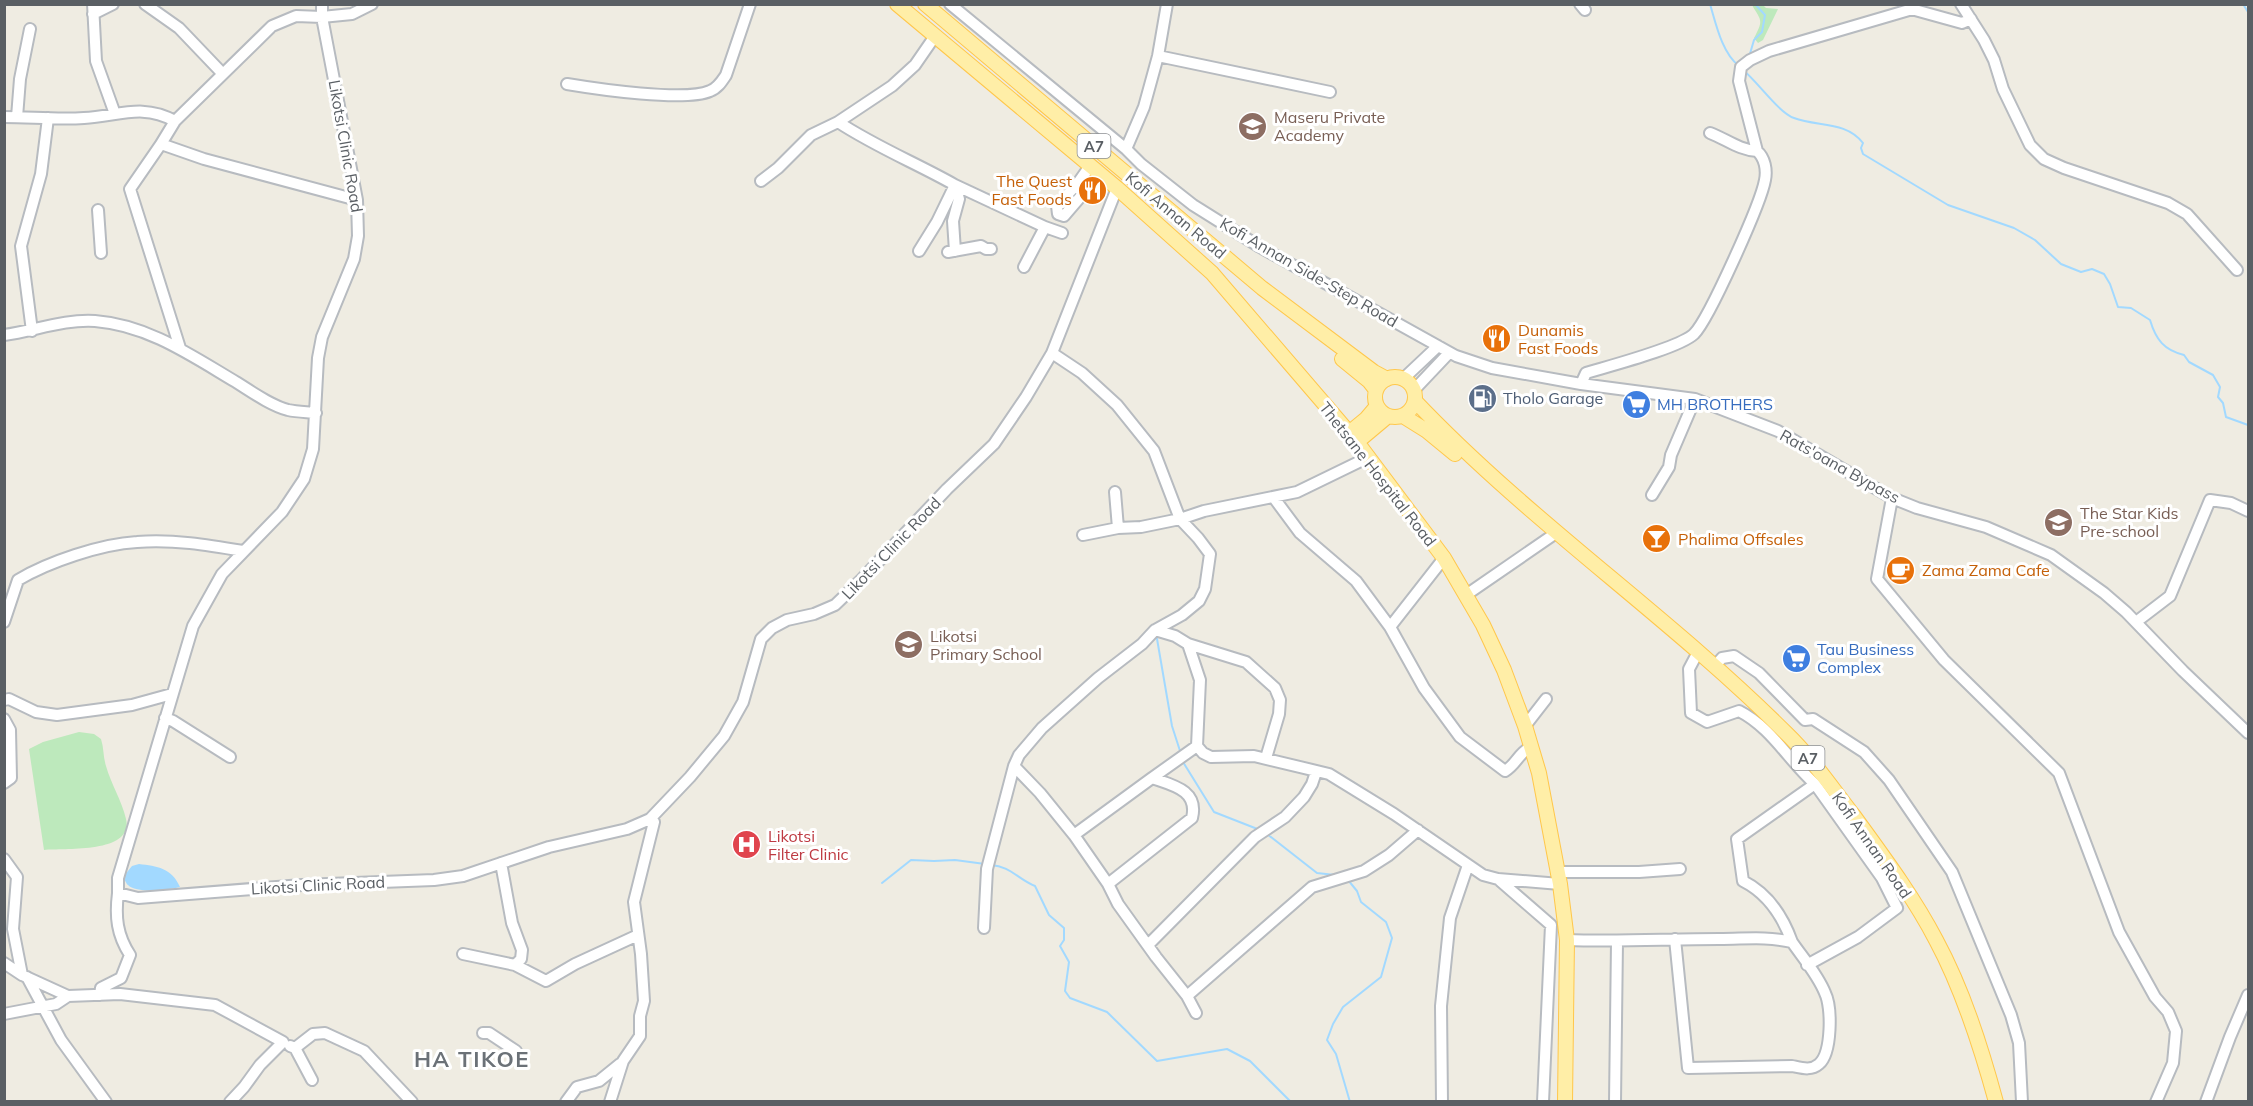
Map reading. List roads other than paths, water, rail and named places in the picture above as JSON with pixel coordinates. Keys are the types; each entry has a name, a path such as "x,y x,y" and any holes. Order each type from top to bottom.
{"main road":[{"name":"Thetsane Hospital Road","path":"897,4 1117,188 1212,273 1353,437 1444,558 1483,625 1499,661 1525,726 1539,773 1559,878 1567,940 1565,1101"},
{"name":"Kofi Annan Road","path":"924,4 1262,288 1374,372 1387,379"},
{"name":"Kofi Annan Road","path":"1262,288 1276,305 1369,381 1376,390"},
{"path":"1403,379 1395,377 1380,383 1376,390 1377,406 1381,412 1396,418 1403,416 1409,412 1415,396"},
{"name":"A7","path":"1403,379 1410,383 1415,396"},
{"name":"Kofi Annan Road","path":"1415,396 1454,442 1513,496 1714,666 1789,735 1825,778 1884,856 1937,940 1957,986 1984,1060 1996,1101"},
{"path":"1353,437 1377,406"},
{"path":"1353,437 1388,416"},
{"name":"Kofi Annan Road","path":"1403,416 1427,431 1468,465 1513,496"}],"street":[{"path":"112,4 93,9 96,61 115,114"},
{"path":"145,4 179,28 222,73"},
{"name":"Likotsi Clinic Road","path":"322,4 322,17 357,200 358,236 354,259 322,337 315,377 316,413 313,449 304,479 282,512 222,574 193,627 118,878 118,893 138,898 302,885 434,880 464,876 549,847 627,829 650,819 690,777 724,736 742,702 761,639 772,628 788,620 814,614 835,605 947,489 994,444 1026,397 1052,352 1117,188"},
{"path":"180,348 130,189 175,121 272,26 296,16 322,17 352,14 372,4"},
{"path":"567,84 605,91 646,93 700,94 712,91 720,85 726,75 750,4"},
{"name":"Kofi Annan Side-Step Road","path":"950,4 1193,205 1260,247 1438,346"},
{"path":"1126,149 1144,107 1158,56 1167,4"},
{"path":"1961,4 1994,60 2003,89 2030,145 2044,159 2168,203 2187,214 2237,270"},
{"path":"1581,384 1586,374 1659,350 1694,334 1708,312 1759,204 1766,178 1765,162 1757,151 1739,81 1741,68 1750,60 1769,51 1909,10 1962,23 1971,19"},
{"path":"17,117 20,79 30,29"},
{"path":"761,181 778,168 810,135 838,122 873,99 915,66 935,36"},
{"path":"1158,56 1330,92"},
{"path":"4,117 84,118 146,111 160,113 175,121"},
{"path":"32,331 21,246 41,174 48,118"},
{"path":"838,122 865,140 955,185 1045,227 1062,232"},
{"path":"1710,133 1737,147 1757,151"},
{"path":"161,144 204,159 357,200"},
{"path":"1078,183 1090,166"},
{"path":"919,251 937,222 955,185"},
{"path":"955,185 959,199 953,221 952,251 981,246 991,249"},
{"path":"98,210 101,254"},
{"path":"1024,267 1045,227"},
{"path":"4,335 57,324 94,321 130,328 171,342 258,396 288,410 316,413"},
{"path":"1403,379 1438,346"},
{"name":"Rats'oana Bypass","path":"1438,346 1449,353 1492,368 1581,384 1695,399 1778,431 1892,498 1917,508 1986,527 2051,555 2104,593 2248,733"},
{"path":"984,928 987,869 1014,766 1019,755 1042,728 1098,678 1142,644 1155,630 1182,615 1199,602 1204,589 1210,554 1180,519 1154,451 1117,405 1082,373 1052,352"},
{"path":"1415,396 1449,353"},
{"path":"1652,495 1669,467 1671,455 1695,399"},
{"path":"1083,535 1118,528 1142,527 1204,511 1297,492 1369,457"},
{"path":"1115,492 1118,528"},
{"path":"1274,498 1300,533 1356,581 1390,627 1424,688 1460,738 1505,771 1512,767 1523,750 1531,747"},
{"path":"1892,498 1877,579 1944,660 2060,773 2119,932 2156,997 2168,1012 2176,1031 2173,1063 2156,1101"},
{"path":"2136,622 2170,596 2210,500 2231,503 2248,512"},
{"path":"1466,595 1556,533"},
{"path":"4,622 18,580 36,568 82,553 136,542 190,543 243,551"},
{"path":"1390,627 1444,558"},
{"path":"1155,630 1175,636 1188,644 1246,662 1275,688 1280,700 1279,714 1266,758"},
{"path":"1188,644 1200,680 1197,746 1211,757 1254,756 1329,774 1418,830 1483,875 1498,879 1559,878 1680,868"},
{"path":"1698,652 1689,669 1691,713 1707,722 1739,711 1750,716 1795,760 1815,784 1882,878 1898,908 1858,937 1807,965"},
{"path":"1714,666 1722,658 1734,656 1759,673 1805,720 1813,719 1864,752 1889,780 1952,872 1983,946 2011,1015 2019,1043 2022,1101"},
{"path":"4,700 9,699 36,712 57,715 132,705 172,694"},
{"path":"1525,726 1546,699"},
{"path":"165,718 230,757"},
{"path":"4,719 10,730 11,778 4,783"},
{"path":"1074,835 1197,746"},
{"path":"1014,766 1040,793 1074,835 1108,884 1118,904 1188,996 1196,1013"},
{"path":"1148,945 1256,837 1304,797 1316,772"},
{"path":"1108,884 1192,818 1193,806 1182,788 1152,778"},
{"path":"1675,939 1688,1068 1792,1066 1809,1069 1824,1059 1830,1025 1826,994 1792,942 1786,924 1766,897 1752,885 1743,881 1737,839 1815,784"},
{"path":"566,1101 577,1087 599,1081 622,1061 640,1035 640,1016 644,1002 634,902 654,822 650,819"},
{"path":"1188,996 1312,887 1364,871 1389,855 1418,830"},
{"path":"4,859 17,877 13,929 25,976 61,1040 106,1101"},
{"path":"501,863 512,923 522,950 520,959 515,965"},
{"path":"1442,1101 1441,1006 1450,918 1468,865"},
{"path":"1498,879 1551,925 1543,1101"},
{"path":"100,995 101,988 121,978 130,955 121,941 119,932 116,914 118,893"},
{"path":"463,954 515,965 546,981 575,964 638,935"},
{"path":"1567,940 1617,942 1770,937 1792,942"},
{"path":"1615,1101 1617,942"},
{"path":"4,963 25,976 68,996 120,994 215,1005 295,1048 312,1080"},
{"path":"2206,1101 2248,995"},
{"path":"4,1014 56,1004 68,996"},
{"path":"295,1048 313,1034 325,1033 364,1051 412,1101"},
{"path":"483,1033 489,1033 516,1051 514,1055"},
{"path":"230,1101 283,1042"},
{"path":"610,1101 622,1061"}],"water":[{"path":"139,864 163,869 173,876 180,887 153,891 132,888 123,877 132,866"}],"waterway":[{"path":"1710,4 1724,46 1739,66"},
{"path":"1749,57 1754,40 1762,32 1765,15 1755,4"},
{"path":"2243,4 2248,12"},
{"path":"1743,70 1788,115 1803,121 1848,131 1863,143 1861,148 1863,154 1948,205 2014,228 2035,240 2061,264 2081,272 2092,269 2104,274 2118,307 2131,308 2150,320 2158,339 2166,347 2184,355 2189,362 2213,375 2220,387 2218,397 2223,403 2226,417 2248,425"},
{"path":"1156,633 1172,726 1181,754"},
{"path":"1183,762 1214,812 1260,830"},
{"path":"1267,834 1317,873 1335,875"},
{"path":"882,883 911,860 955,860 985,864"},
{"path":"991,865 1009,870 1035,886 1049,915 1064,928 1064,940 1060,946 1069,962 1065,991 1070,998 1107,1012 1157,1061 1227,1049 1250,1061 1291,1102"},
{"path":"1348,880 1357,891 1361,902 1386,922 1392,938 1381,977 1343,1007 1327,1040 1336,1054 1350,1102"}],"place":[{"name":"Maseru Private Academy","path":"1253,126"},
{"name":"The Quest Fast Foods","path":"1093,190"},
{"name":"Dunamis Fast Foods","path":"1497,339"},
{"name":"Tholo Garage","path":"1482,398"},
{"name":"MH BROTHERS","path":"1636,404"},
{"name":"The Star Kids Pre-school","path":"2059,522"},
{"name":"Phalima Offsales","path":"1657,539"},
{"name":"Zama Zama Cafe","path":"1901,570"},
{"name":"Likotsi Primary School","path":"909,645"},
{"name":"Tau Business Complex","path":"1796,658"},
{"name":"Likotsi Filter Clinic","path":"747,845"}],"district":[{"name":"HA TIKOE","path":"472,1059"}]}
